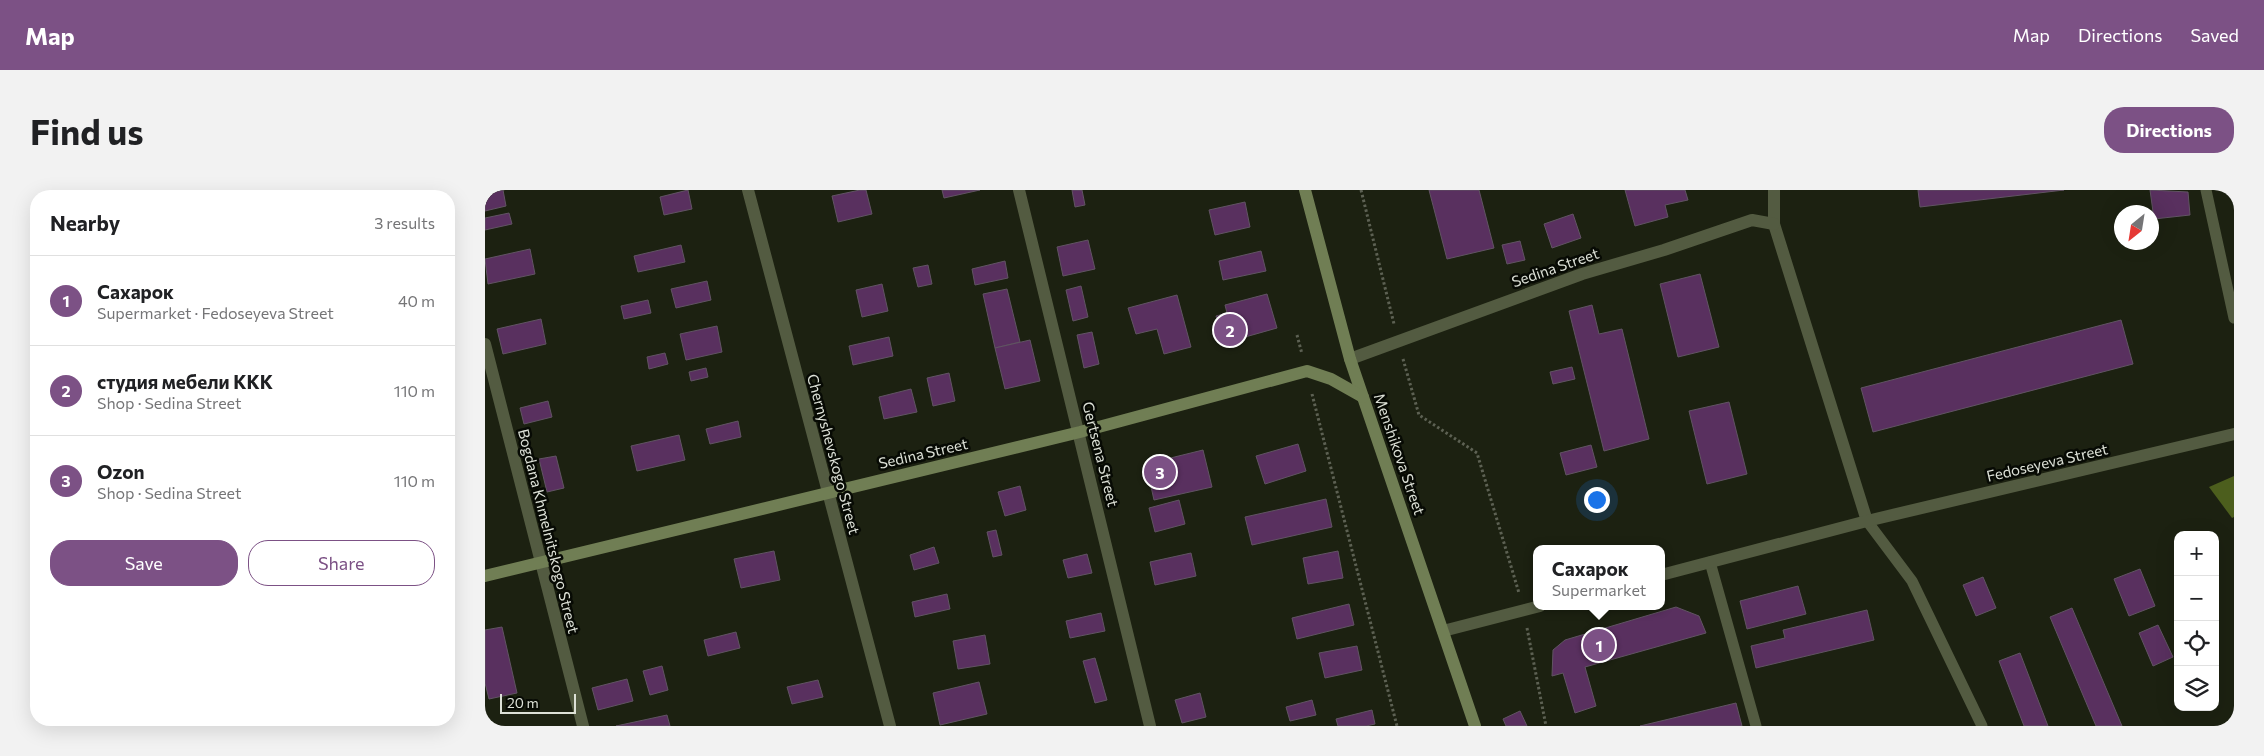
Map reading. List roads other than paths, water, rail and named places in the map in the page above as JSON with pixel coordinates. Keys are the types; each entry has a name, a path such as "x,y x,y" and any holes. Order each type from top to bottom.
{"main road":[{"name":"Menshikova Street","path":"1305,190 1350,359 1475,726"},
{"name":"Sedina Street","path":"485,576 1080,432 1307,371 1331,379 1363,397"}],"street":[{"name":"Chernyshevskogo Street","path":"749,190 827,493 890,726"},
{"name":"Gertsena Street","path":"1019,190 1080,432 1150,726"},
{"path":"1774,190 1774,224 1867,521"},
{"name":"Sedina Street","path":"1350,359 1582,274 1664,250 1752,220 1774,224"},
{"name":"Bogdana Khmelnitskogo Street","path":"485,344 583,726"},
{"name":"Fedoseyeva Street","path":"1665,574 1867,521 2234,434"},
{"path":"1443,631 1533,608"}],"lane":[{"path":"2206,190 2234,318"},
{"path":"1867,521 1912,581 1982,726"},
{"path":"1710,562 1757,726"}],"place":[{"name":"студия мебели ККК","path":"1230,330"},
{"name":"Ozon","path":"1160,472"},
{"name":"Сахарок","path":"1599,645"}]}
